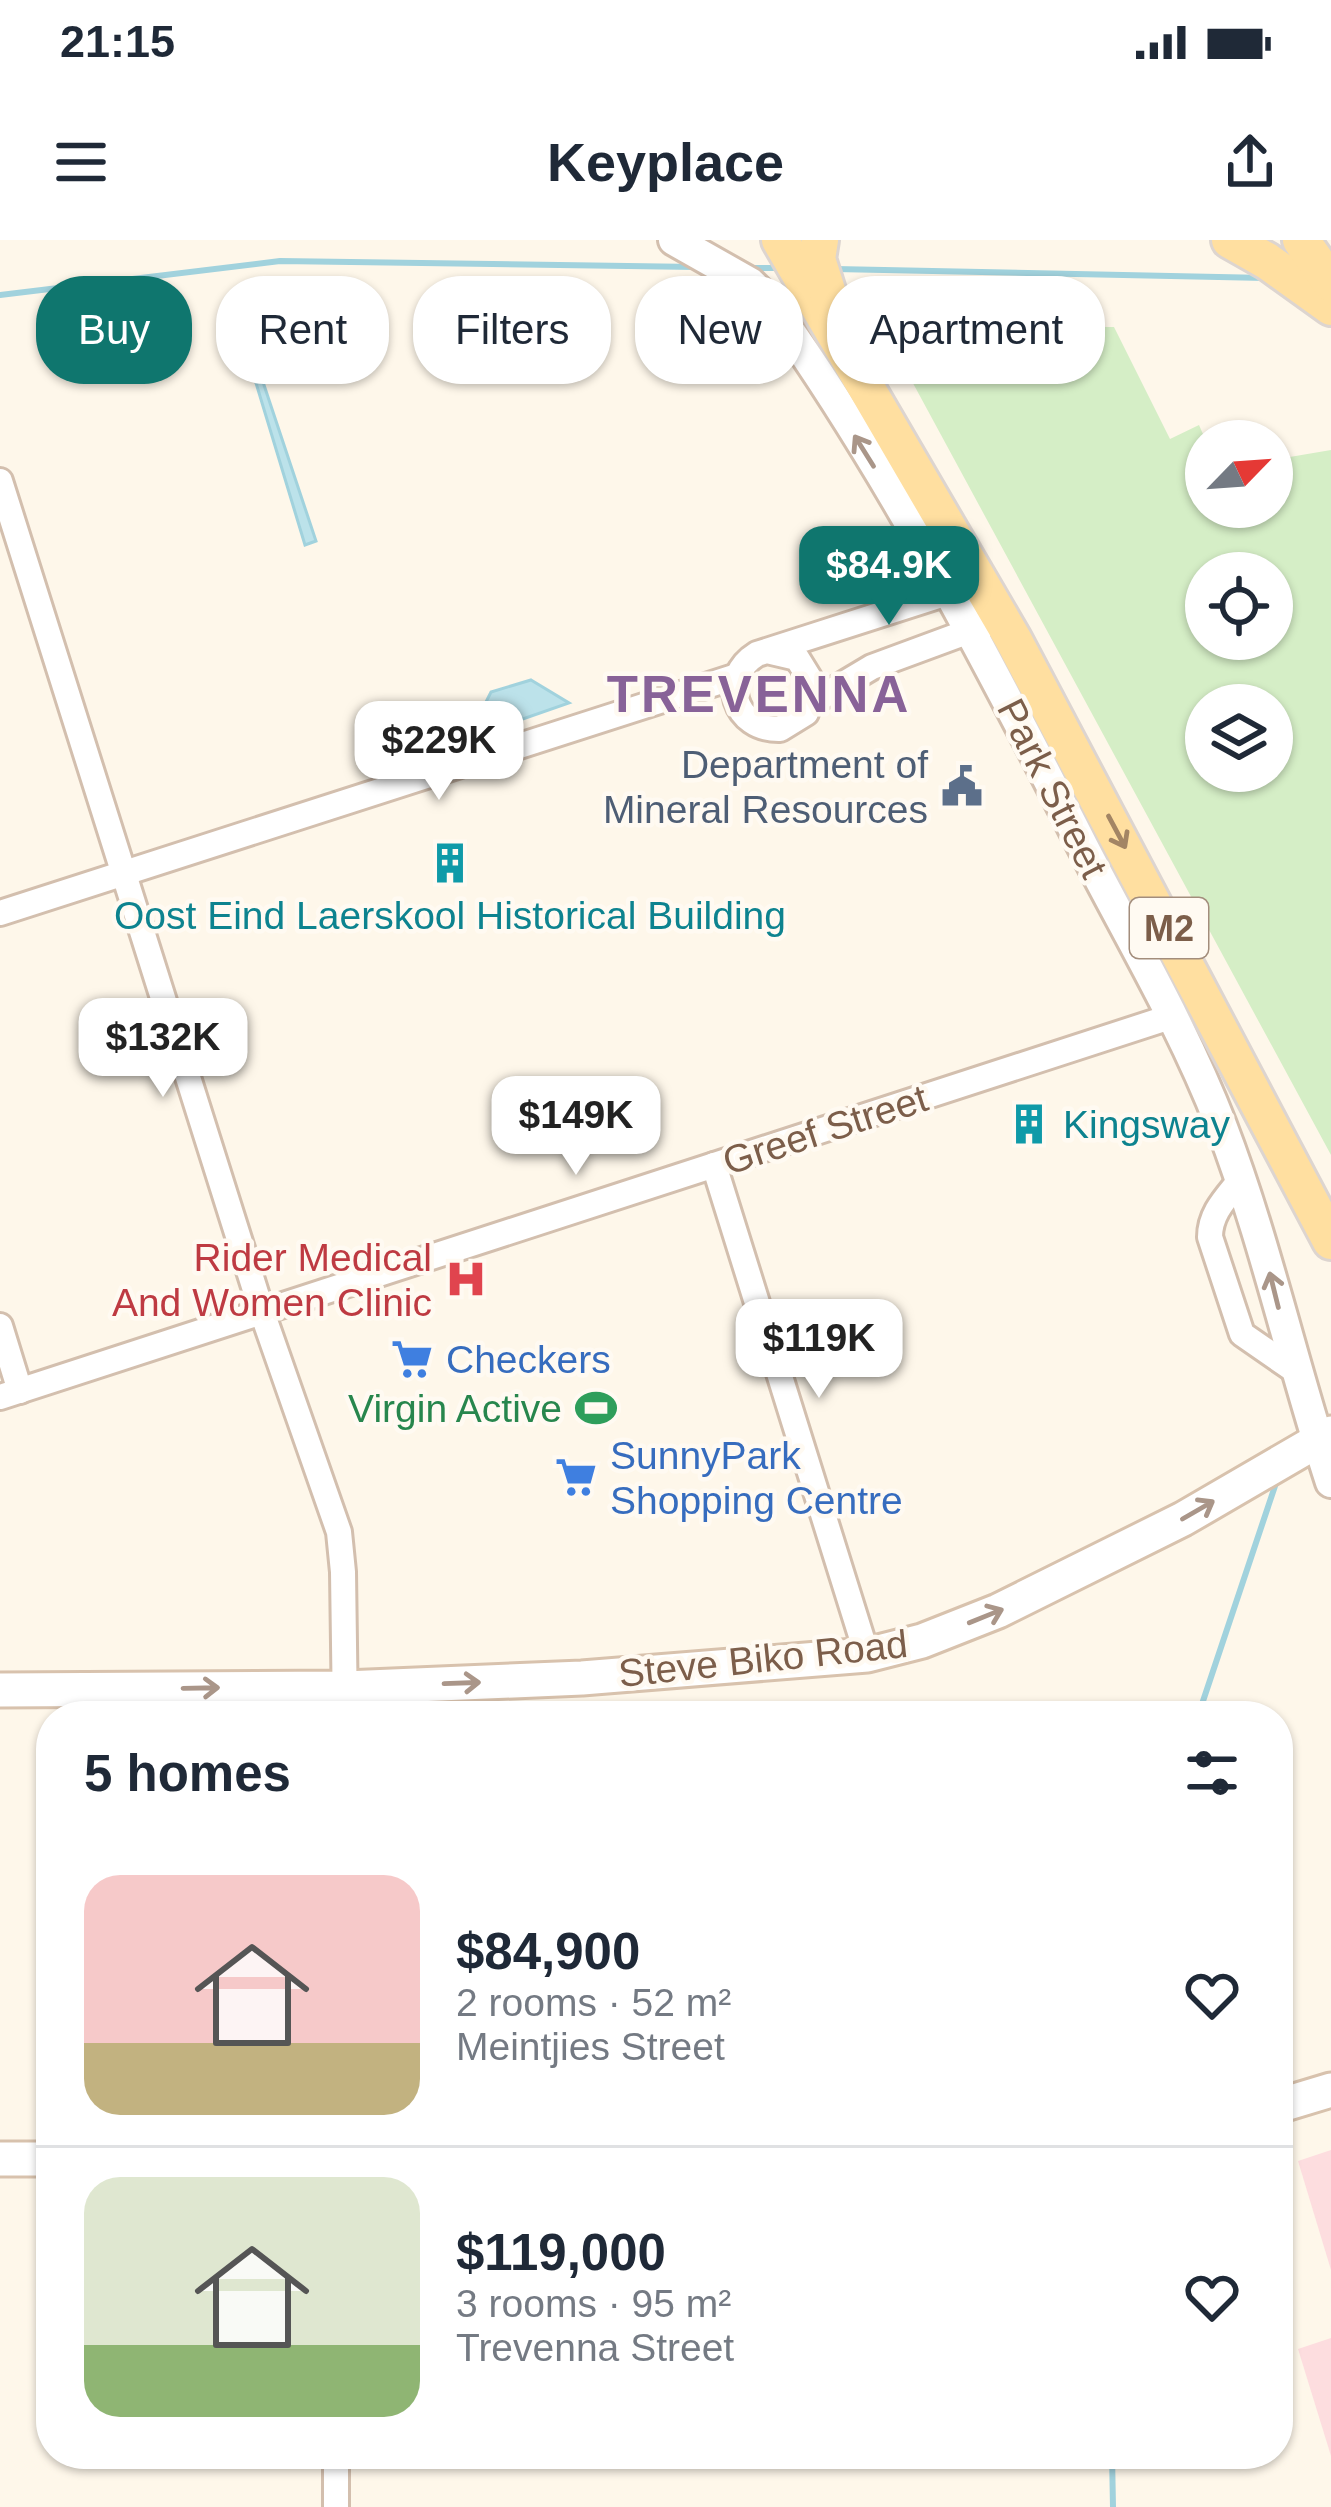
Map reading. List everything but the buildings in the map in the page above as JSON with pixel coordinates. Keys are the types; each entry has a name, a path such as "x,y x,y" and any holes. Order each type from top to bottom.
{"main road":[{"path":"1230,240 1322,287"},
{"name":"M2","path":"800,242 846,351 965,587 1331,1241"},
{"name":"Steve Biko Road","path":"355,1701 867,1655 922,1641 998,1611 1183,1520 1324,1437"},
{"name":"Steve Biko Road","path":"0,1690 316,1701"},
{"path":"1293,2101 1331,2090"},
{"path":"0,2158 36,2158"}],"street":[{"path":"0,913 736,676 748,659 767,651 965,587 772,307 750,284 685,245"},
{"path":"0,481 262,1312 339,1532 345,1701"},
{"path":"0,540 6,555 27,576"},
{"path":"736,676 737,706 760,727 790,726 810,704 872,667 987,624"},
{"name":"Park Street","path":"987,624 1218,1119 1256,1219 1294,1370 1324,1437 1331,1482"},
{"path":"767,651 788,653 804,665 813,684 810,704"},
{"name":"Greef Street","path":"10,1394 1170,1017"},
{"path":"714,1165 867,1655"},
{"path":"1241,1179 1210,1222 1210,1237 1242,1334 1294,1370"},
{"path":"0,1326 10,1394"},
{"path":"336,2469 336,2507"}],"shaded area":[{"path":"1331,2150 1331,2270 1298,2161"},
{"path":"1331,2338 1331,2456 1298,2349"}],"green space":[{"path":"1105,327 1114,327 1170,439 1185,432 1185,528 1293,528 1293,456 1331,450 1331,1155 913,384 1105,384"}],"water":[{"path":"256,384 264,384 316,541 305,545"},
{"path":"531,680 569,703 468,738 491,692"}],"waterway":[{"path":"0,295 280,261 696,267"},
{"path":"745,268 780,268"},
{"path":"835,269 1266,278"},
{"path":"1203,1701 1276,1483"},
{"path":"1112,2469 1113,2507"}],"place":[{"name":"Department of Mineral Resources","path":"962,786"},
{"name":"Oost Eind Laerskool Historical Building","path":"450,863"},
{"name":"Kingsway","path":"1029,1124"},
{"name":"Rider Medical And Women Clinic","path":"466,1279"},
{"name":"Checkers","path":"412,1359"},
{"name":"Virgin Active","path":"596,1408"},
{"name":"SunnyPark Shopping Centre","path":"576,1477"}],"district":[{"name":"TREVENNA","path":"759,694"}]}
